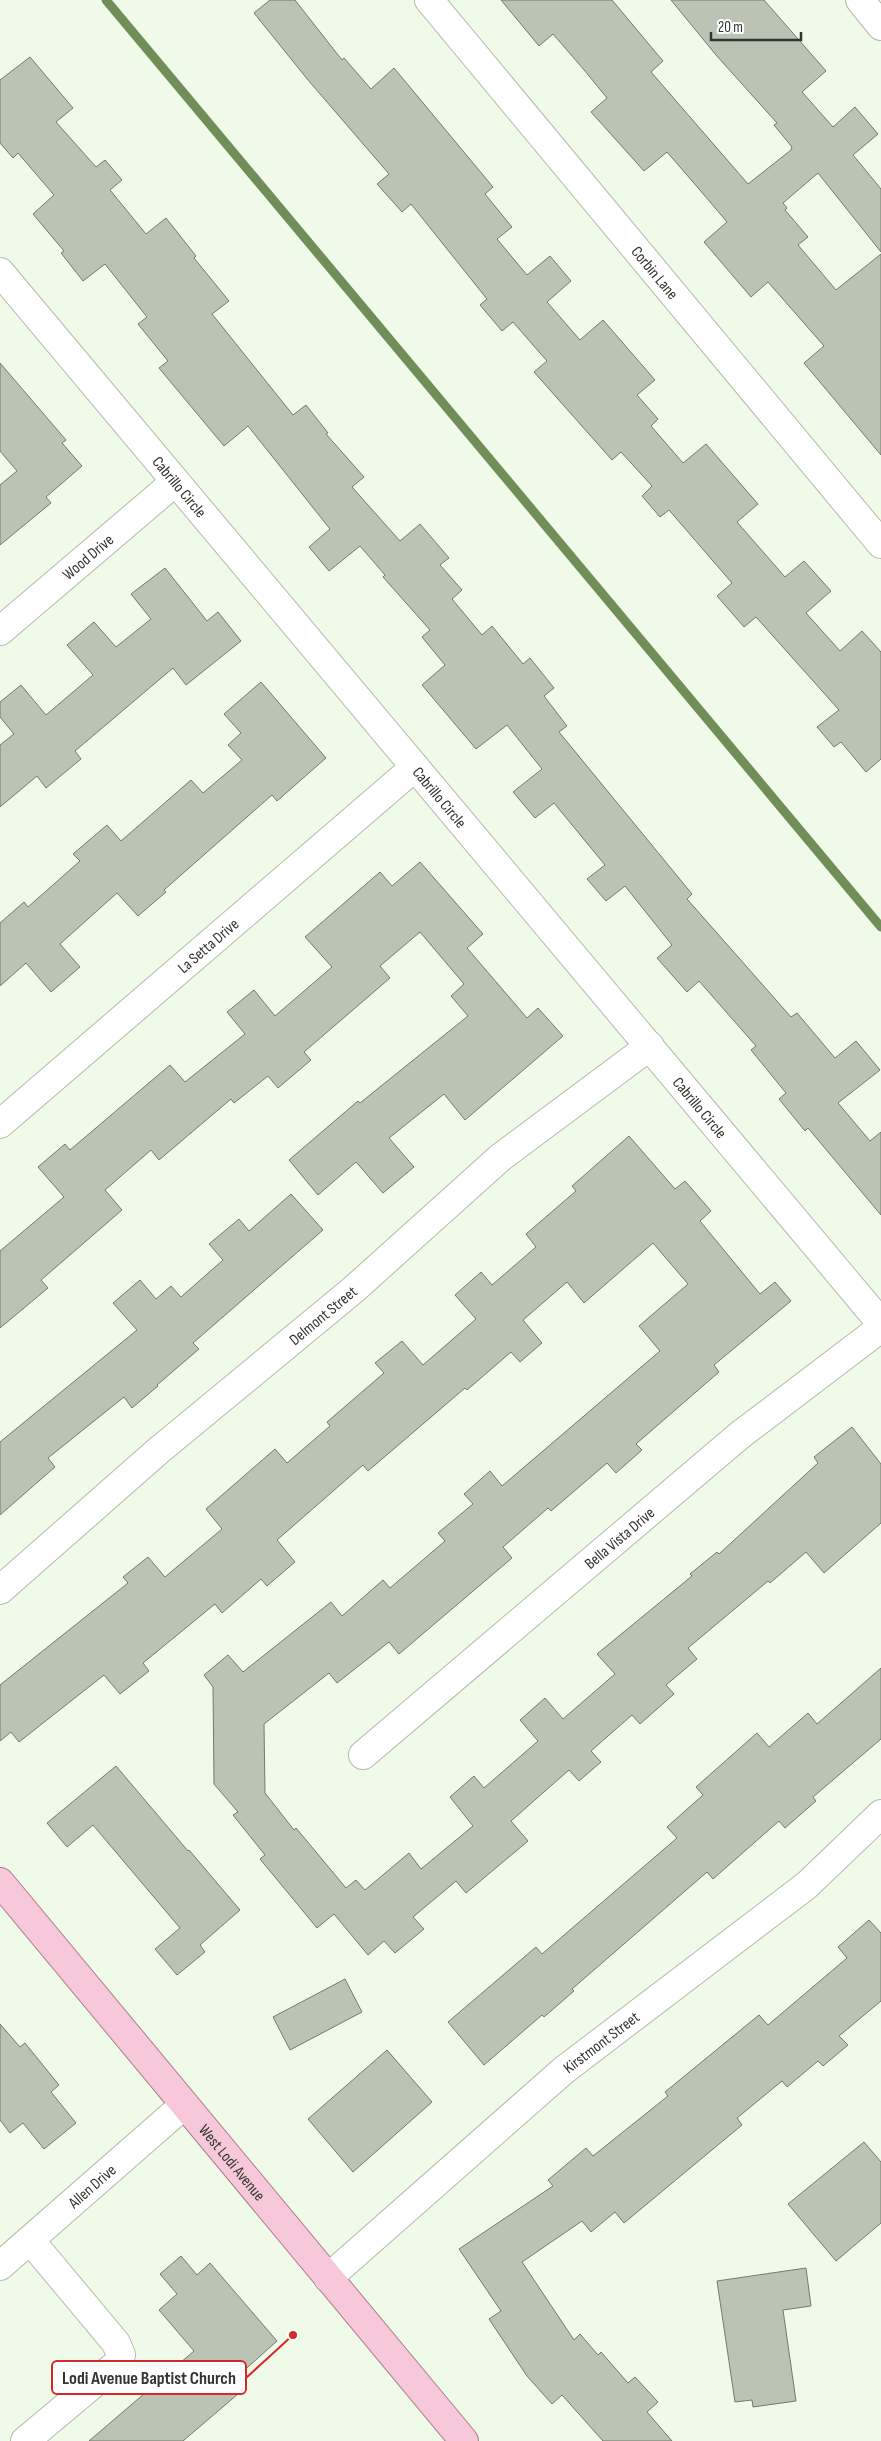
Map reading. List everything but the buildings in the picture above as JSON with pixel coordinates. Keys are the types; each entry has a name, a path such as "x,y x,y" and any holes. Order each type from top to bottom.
{"main road":[{"name":"West Lodi Avenue","path":"0,1882 464,2441"}],"street":[{"name":"Corbin Lane","path":"429,0 881,544"},
{"path":"860,0 881,26"},
{"name":"Cabrillo Circle","path":"0,272 881,1323"},
{"name":"Wood Drive","path":"0,631 175,482"},
{"name":"La Setta Drive","path":"0,1124 416,767"},
{"name":"Delmont Street","path":"0,1590 158,1451 352,1290 501,1157 650,1046"},
{"name":"Bella Vista Drive","path":"363,1755 740,1435 881,1328"},
{"name":"Kirstmont Street","path":"328,2278 564,2070 807,1885 881,1814"},
{"name":"Allen Drive","path":"0,2266 184,2105"},
{"path":"25,2441 116,2364 121,2355 116,2343 30,2240"}],"waterway":[{"path":"106,0 881,927"}],"place":[{"name":"Lodi Avenue Baptist Church","path":"293,2335"}]}
